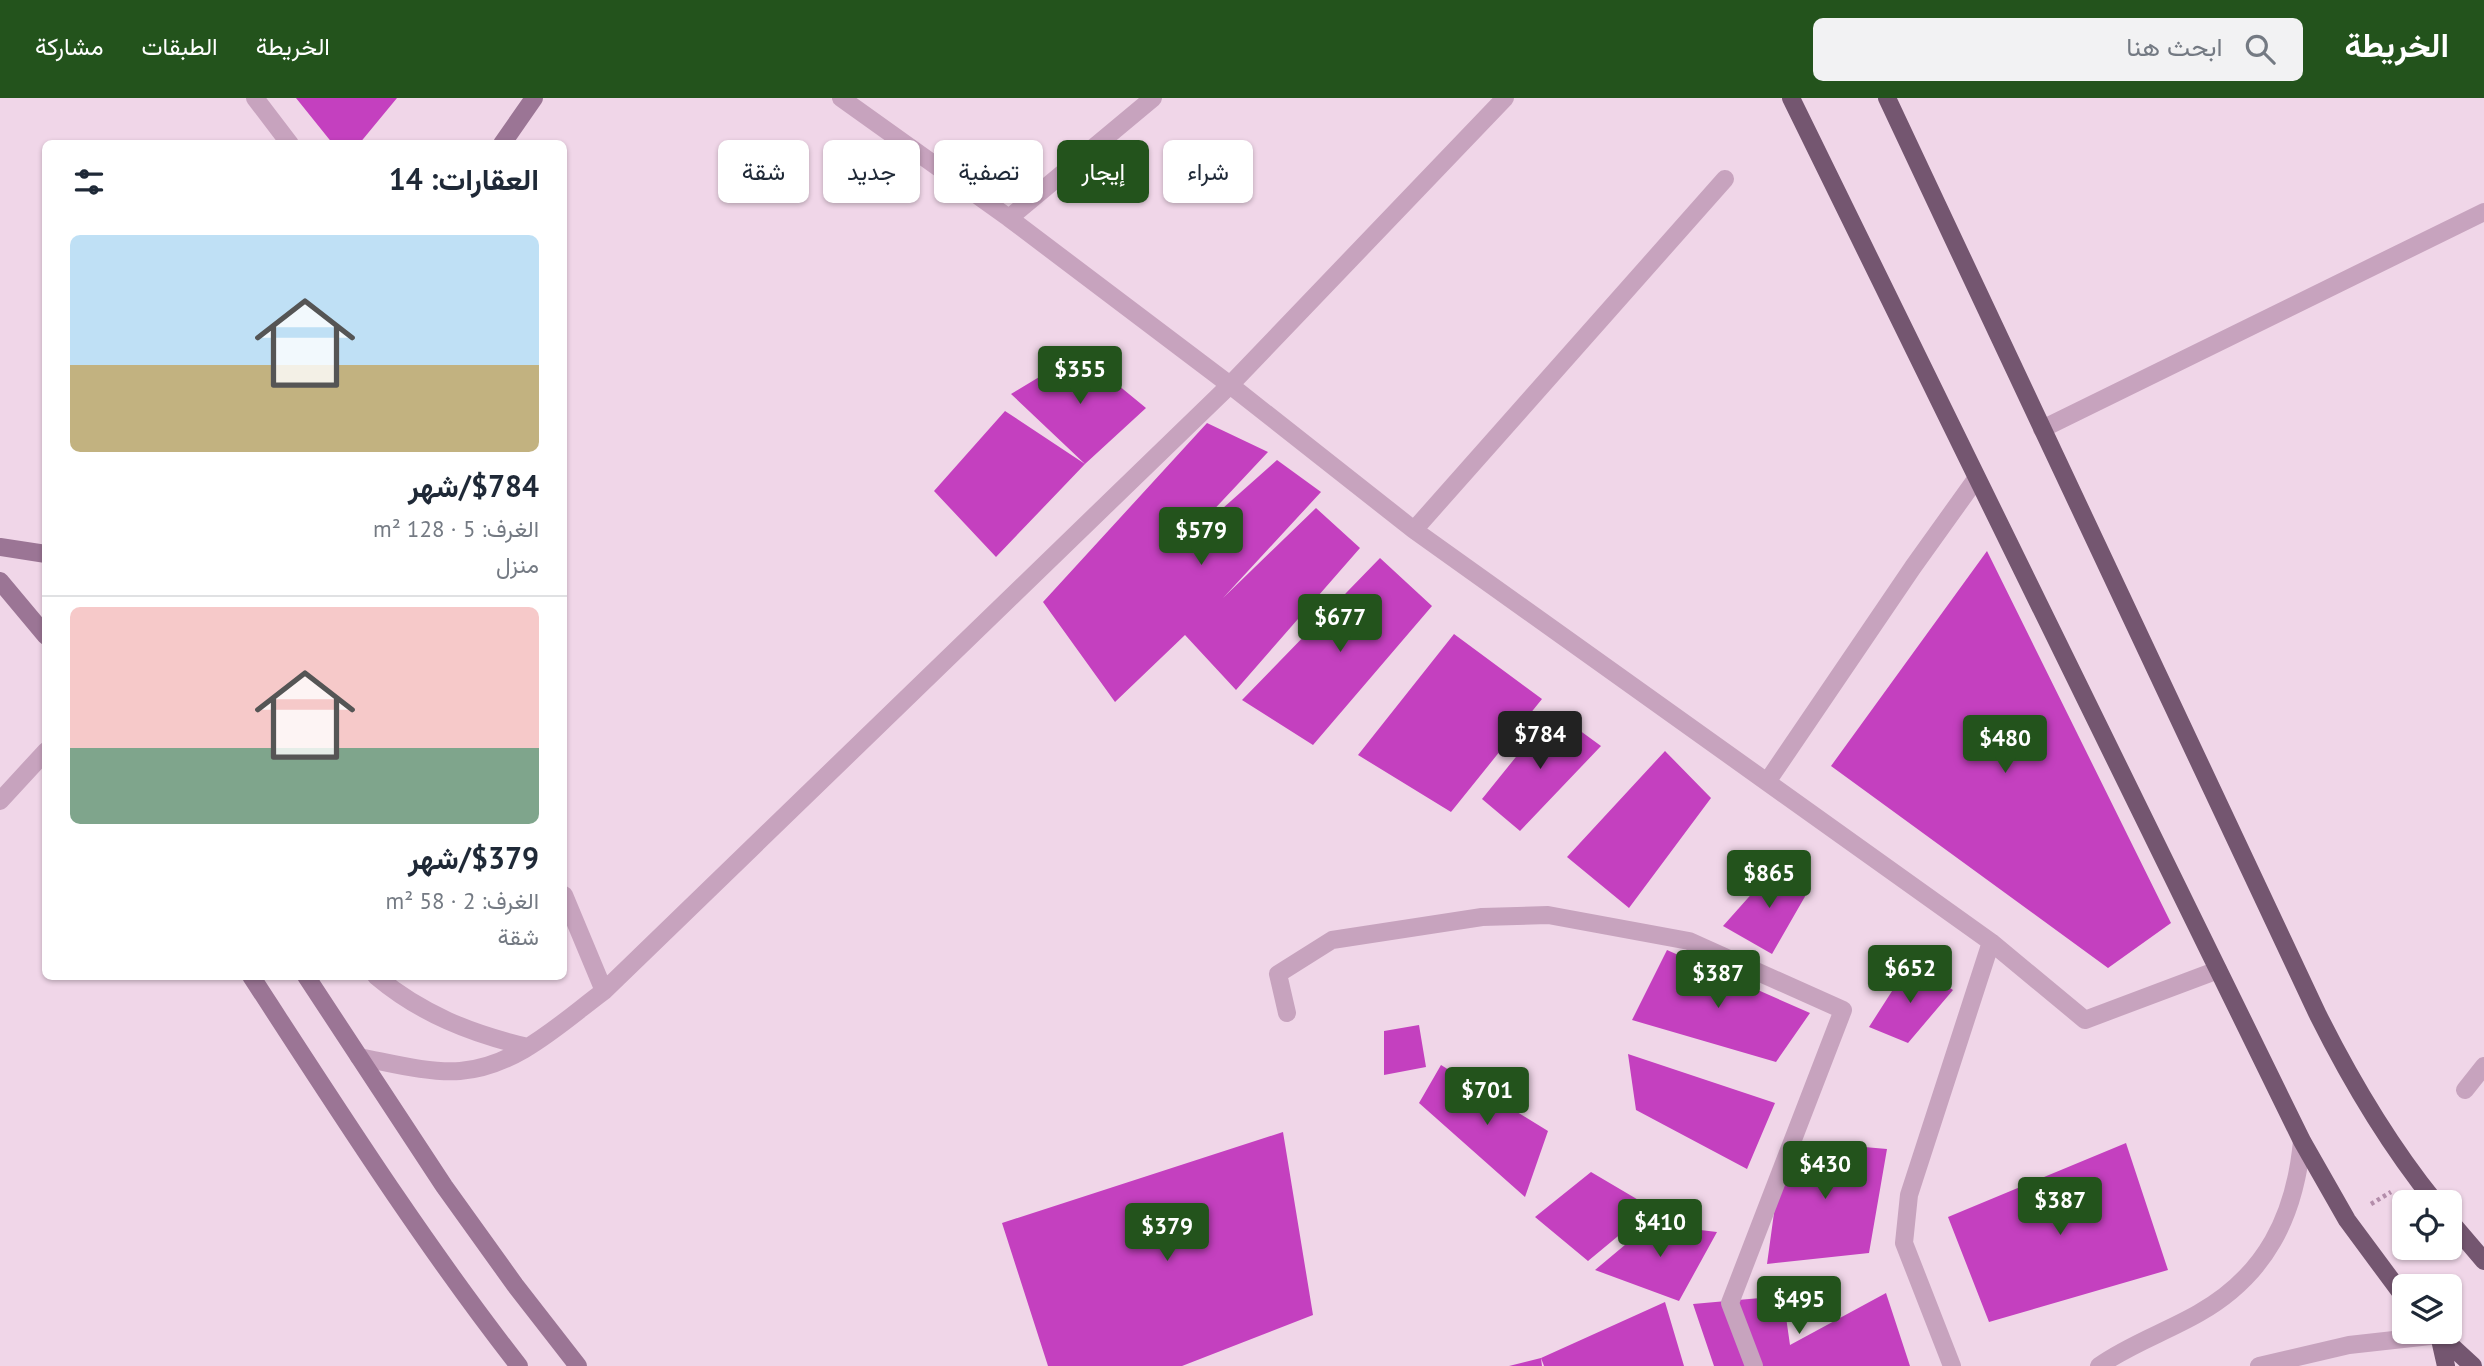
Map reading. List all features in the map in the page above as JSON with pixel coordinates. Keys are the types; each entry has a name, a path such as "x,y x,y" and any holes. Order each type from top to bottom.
{"main road":[{"path":"505,140 534,98"},
{"path":"1791,98 2302,1141 2347,1220 2392,1281"},
{"path":"1887,98 2318,1015 2363,1098 2425,1190"},
{"path":"0,547 42,553"},
{"path":"0,581 42,631"},
{"path":"254,980 436,1254 519,1366"},
{"path":"309,980 444,1186 515,1285 578,1366"},
{"path":"2462,1235 2484,1261"},
{"path":"2440,1344 2446,1366"},
{"path":"2449,1344 2473,1366"}],"street":[{"path":"255,98 287,140"},
{"path":"841,98 1009,218 1230,385 1413,530 1992,943 2085,1020 2218,970"},
{"path":"1009,218 1153,98"},
{"path":"359,1057 436,1070 460,1071 496,1063 528,1047 604,991 1230,385 1504,98"},
{"path":"1413,530 1725,179"},
{"path":"2042,429 2484,212"},
{"path":"1767,782 1976,479"},
{"path":"0,801 42,755"},
{"path":"567,902 604,991"},
{"path":"1287,1013 1279,974 1332,940 1482,917 1548,915 1689,940 1843,1010 1730,1303 1754,1366"},
{"path":"1952,1366 1904,1243 1909,1195 1992,943"},
{"path":"382,980 421,1008 455,1025 528,1047"},
{"path":"2465,1090 2484,1066"},
{"path":"2099,1366 2128,1348 2220,1301 2258,1265 2279,1231 2294,1194 2302,1141"},
{"path":"2259,1366 2349,1345 2392,1339"}],"path":[{"path":"2347,1220 2415,1177"}],"building":[{"path":"296,98 397,98 362,140 330,140"},
{"path":"1079,353 1146,408 1085,464 1011,394"},
{"path":"1005,411 1085,464 996,557 934,491"},
{"path":"1207,423 1268,452 1177,549 1277,460 1321,492 1223,598 1316,508 1360,548 1236,690 1185,635 1115,702 1043,602"},
{"path":"1987,551 2171,923 2108,968 1831,766"},
{"path":"1380,558 1432,606 1313,745 1242,700"},
{"path":"1454,634 1542,699 1451,812 1358,755"},
{"path":"1553,711 1601,746 1520,831 1482,799"},
{"path":"1665,751 1711,798 1629,908 1567,857"},
{"path":"1781,861 1807,893 1772,954 1723,926"},
{"path":"1667,950 1810,1013 1776,1062 1632,1020"},
{"path":"1910,963 1953,990 1908,1043 1869,1027"},
{"path":"1419,1025 1426,1067 1384,1075 1384,1031"},
{"path":"1628,1054 1775,1103 1747,1169 1636,1110"},
{"path":"1441,1065 1548,1131 1525,1197 1419,1103"},
{"path":"1283,1132 1313,1315 1182,1366 1048,1366 1002,1223"},
{"path":"1784,1140 1887,1149 1869,1253 1767,1264"},
{"path":"2126,1143 2168,1270 1989,1322 1948,1217"},
{"path":"1591,1172 1652,1208 1588,1261 1535,1217"},
{"path":"1650,1224 1717,1232 1679,1301 1595,1270"},
{"path":"1886,1293 1910,1366 1714,1366 1693,1304 1783,1296 1790,1345"},
{"path":"1665,1302 1684,1366 1544,1366 1541,1358"},
{"path":"1541,1358 1542,1366 1509,1366"}]}
